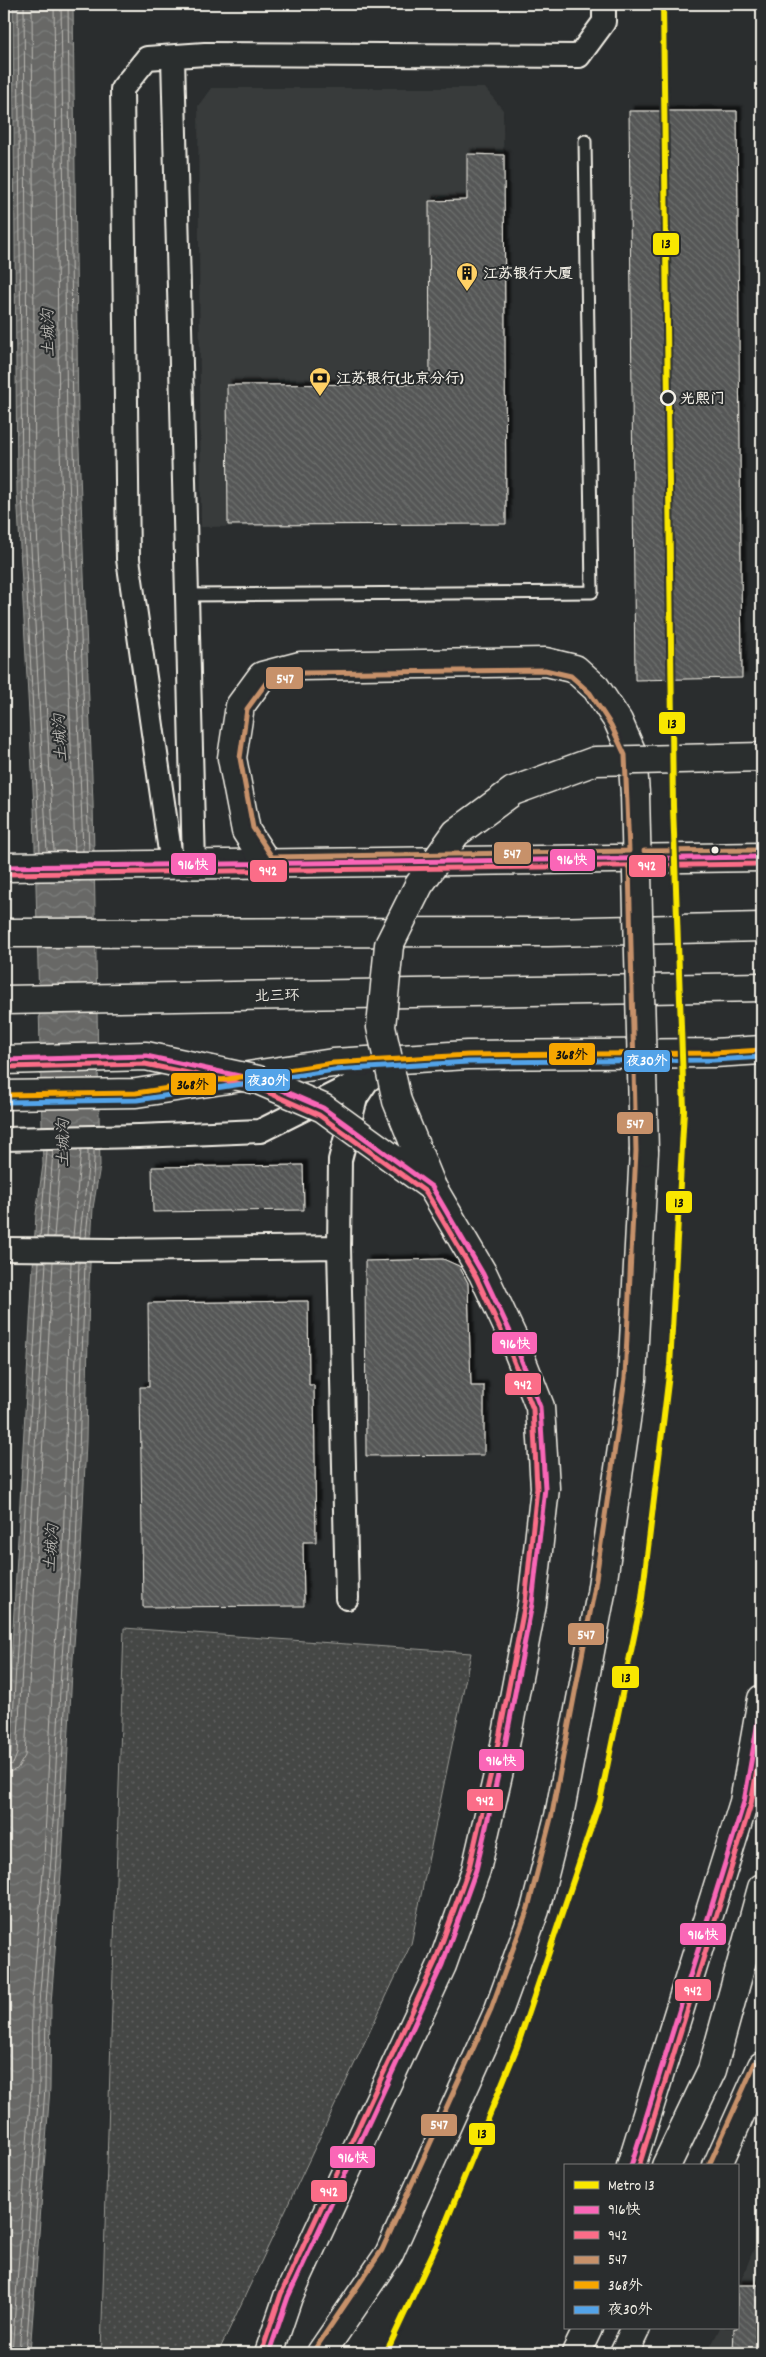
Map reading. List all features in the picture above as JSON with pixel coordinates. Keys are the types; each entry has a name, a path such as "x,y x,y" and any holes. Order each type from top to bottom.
{"main road":[{"path":"268,865 246,831 232,758 240,706 262,676 300,666 546,662 575,669 596,688 618,721 632,753 635,794 644,1151 632,1379 601,1593 558,1816 535,1910 498,2012 389,2254 321,2353"},
{"path":"269,2353 288,2297 442,1964 476,1870 505,1745 532,1604 545,1488 540,1407 512,1336 482,1274 432,1187 397,1101 381,1027 389,945 419,885 456,833 513,791 595,761 762,757"},
{"path":"4,868 762,857"},
{"path":"4,933 176,931 548,932 762,927"},
{"name":"北三环","path":"4,1000 762,987"},
{"path":"4,1095 136,1093 333,1063 468,1055 714,1053 762,1050"},
{"path":"4,1060 146,1056 258,1080 323,1108 432,1187"},
{"path":"632,2164 744,1802 762,1699"},
{"path":"667,2164 712,2070 762,1888"},
{"path":"718,2164 762,2066"},
{"path":"569,2353 577,2330"},
{"path":"576,2353 587,2330"},
{"path":"624,2353 635,2330"}],"street":[{"path":"183,865 128,559 122,89 147,58 205,54 580,56 604,22 604,4"},
{"path":"173,57 186,595 183,865"},
{"path":"4,1139 140,1136 260,1130 358,1082 468,1055"},
{"path":"347,1598 340,1160 356,1098 368,1080"},
{"path":"4,1249 340,1247"}],"lane":[{"path":"186,595 592,592 585,141"}],"shaded area":[{"path":"211,88 485,88 503,110 506,524 201,527 198,106"},
{"path":"124,1628 471,1653 411,1944 218,2353 101,2353"},
{"path":"762,2229 762,2353 707,2353 719,2330 738,2330 738,2288"}],"water":[{"name":"土城沟","path":"13,4 73,4 78,422 93,803 100,1166 93,1208 81,1550 51,2004 50,2088 30,2353 4,2353 4,1790 36,1214 43,1165 34,807 17,491"}],"building":[{"path":"629,111 737,111 742,678 635,680"},
{"name":"江苏银行大厦","path":"467,154 504,155 506,524 228,525 227,385 430,384 429,201 467,200"},
{"path":"303,1165 304,1210 153,1212 152,1167"},
{"path":"443,1259 459,1266 468,1283 471,1386 484,1386 484,1455 366,1456 365,1261"},
{"path":"308,1301 309,1385 314,1385 316,1542 303,1542 304,1606 143,1607 140,1387 149,1387 148,1303"},
{"path":"738,2285 762,2285 762,2353 733,2353 734,2330 738,2330"}],"metro line":[{"name":"13","path":"386,2353 438,2242 517,2047 600,1801 642,1598 670,1366 684,1110 673,806 663,4"}],"transit line":[{"name":"547","path":"545,670 571,676 590,693 611,725 625,755 629,851 272,857 253,828 240,758 247,709 266,683 301,673 545,670"},
{"name":"547","path":"644,851 762,850"},
{"name":"916快","path":"4,867 762,857"},
{"name":"942","path":"4,874 762,864"},
{"name":"547","path":"315,2349 382,2250 491,2009 528,1908 552,1814 594,1592 625,1378 636,1151 629,866"},
{"name":"368外","path":"4,1095 136,1093 333,1063 468,1055 714,1053 762,1050"},
{"name":"916快","path":"4,1060 146,1056 258,1080 323,1108 432,1187 483,1274 512,1336 540,1407 545,1488 532,1604 505,1745 476,1870 442,1965 288,2297 269,2353"},
{"name":"夜30外","path":"4,1102 137,1100 334,1070 468,1062 714,1060 762,1057"},
{"name":"942","path":"4,1067 145,1064 256,1087 319,1115 426,1192 476,1277 505,1339 533,1409 537,1488 525,1603 498,1743 469,1868 435,1962 281,2294 262,2351"},
{"name":"916快","path":"632,2164 744,1802 762,1699"},
{"name":"942","path":"640,2164 751,1804 762,1741"},
{"name":"547","path":"710,2163 755,2063"}],"place":[{"name":"江苏银行大厦","path":"467,292"},
{"name":"江苏银行(北京分行)","path":"320,397"},
{"name":"光熙门","path":"668,398"}]}
